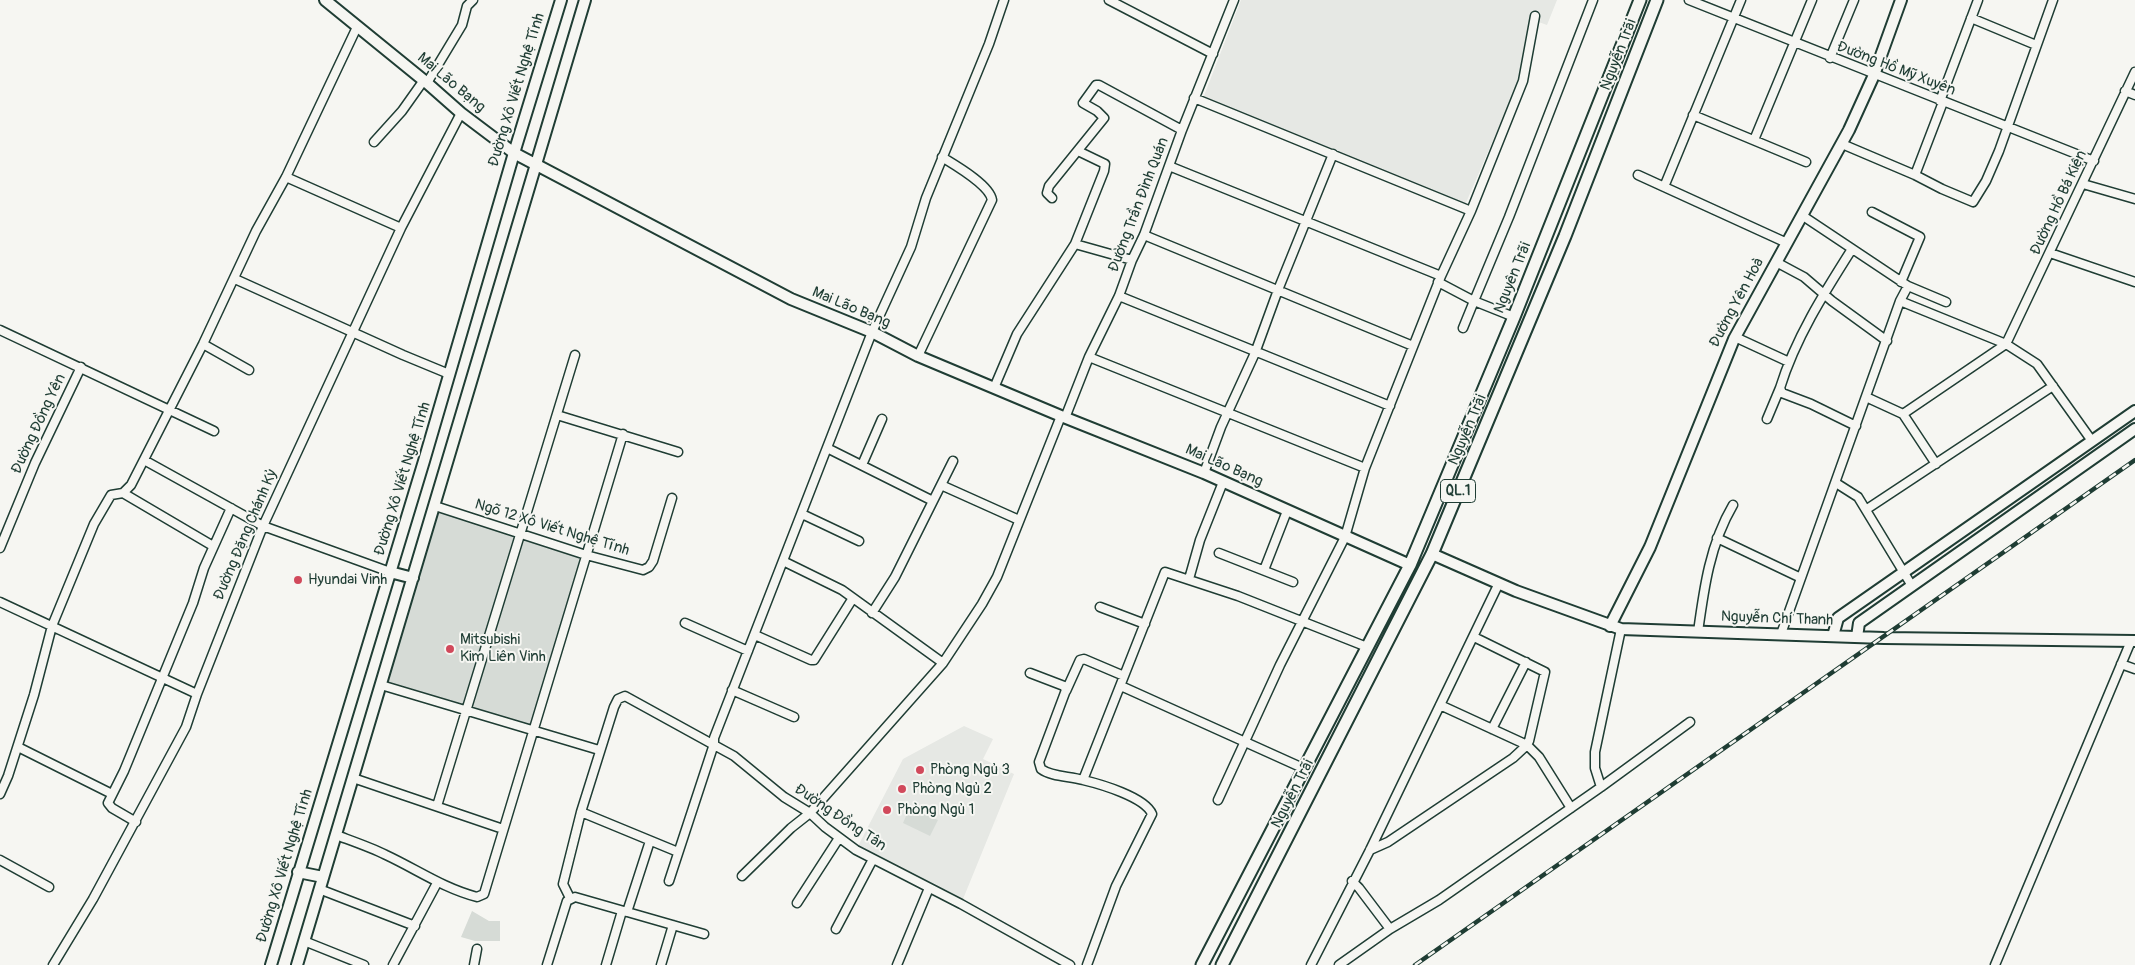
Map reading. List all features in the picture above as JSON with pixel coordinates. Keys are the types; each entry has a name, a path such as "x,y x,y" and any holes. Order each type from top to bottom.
{"main road":[{"name":"Nguyên Trãi","path":"1410,565 1514,317 1640,0"},
{"name":"Nguyễn Trãi","path":"1222,965 1432,554 1565,236 1657,0"},
{"path":"1410,565 1432,554"},
{"name":"Nguyễn Trãi","path":"1202,965 1410,565"}],"street":[{"name":"Mai Lão Bạng","path":"325,0 426,81 461,113 514,153 791,299 872,332 918,356 1063,417 1204,473 1410,565"},
{"path":"374,142 426,81 462,25 467,6 473,0"},
{"name":"Đường Xô Viết Nghệ Tĩnh","path":"271,965 450,374 560,0"},
{"path":"297,965 585,0"},
{"path":"669,881 714,744 714,738 732,690 872,332 911,246 926,198 989,44 1004,0"},
{"path":"1109,0 1213,54"},
{"name":"Đường Trần Đình Quán","path":"742,876 790,828 810,813 942,663 988,596 1063,417 1119,296 1132,260 1144,235 1194,98 1234,0"},
{"path":"1463,328 1509,218 1593,0"},
{"name":"Đường Hồ Mỹ Xuyên","path":"1689,0 1830,58 2094,161"},
{"path":"1664,187 1741,0"},
{"path":"1754,140 1812,0"},
{"path":"1830,58 1854,0"},
{"name":"Đường Yên Hoà","path":"1610,626 1650,547 1735,337 1842,144 1874,75 1901,0"},
{"path":"1915,175 1978,0"},
{"path":"1842,144 1974,202 1986,181 2008,126 2053,0"},
{"path":"1218,800 1280,666 1345,537 1365,468 1439,279 1471,211 1525,75 1535,16"},
{"path":"1971,18 2036,45"},
{"path":"123,493 131,485 203,344 256,231 286,177 357,27"},
{"name":"Đường Hồ Bá Kiện","path":"2006,344 2135,72"},
{"path":"1052,198 1047,193 1049,186 1104,118 1097,110 1083,103 1096,85 1182,130"},
{"path":"2125,91 2135,95"},
{"path":"1194,98 1471,211"},
{"name":"Đường Đặng Chánh Kỷ","path":"53,965 136,822 186,726 263,526 401,228 461,113"},
{"path":"1694,115 1806,162"},
{"path":"994,388 1017,334 1075,244 1104,171 1104,164 1078,151"},
{"path":"1204,473 1221,427 1255,353 1278,290 1333,154"},
{"path":"918,356 992,200 991,195 971,176 942,157"},
{"path":"1169,166 1306,221 1439,279 1474,301 1514,317"},
{"path":"1638,175 1787,243"},
{"path":"286,177 401,228"},
{"path":"2083,184 2135,200"},
{"path":"1781,634 1887,340 1920,237 1872,212"},
{"path":"1803,216 1904,284 1946,302"},
{"path":"1144,235 1413,346"},
{"path":"1075,244 1132,260"},
{"path":"1767,418 1789,362 1824,293 1852,249"},
{"path":"2050,253 2135,282"},
{"path":"1776,262 1804,277 1887,340"},
{"path":"235,279 352,333 450,374"},
{"path":"1119,296 1255,353 1390,406"},
{"path":"1900,301 2006,344 2037,364 2101,453"},
{"path":"0,330 214,431"},
{"path":"1735,337 1789,362"},
{"path":"203,344 248,370"},
{"path":"1903,414 2006,344"},
{"path":"437,806 468,710 519,533 575,355"},
{"path":"1089,358 1229,412 1365,468"},
{"name":"Đường Đồng Yên","path":"0,548 3,530 81,367"},
{"path":"1867,509 2053,386"},
{"path":"1780,388 1782,392 1856,426"},
{"path":"1866,397 1903,414 1936,464"},
{"path":"1833,636 1838,618 2135,411"},
{"path":"557,415 678,452"},
{"path":"862,465 882,419"},
{"path":"1857,637 1858,623 2135,429"},
{"path":"336,835 386,854 438,883 461,893 481,896 486,887 504,829 623,434"},
{"path":"827,448 933,501"},
{"path":"144,460 263,526 390,572 413,578"},
{"path":"872,613 895,577 953,461"},
{"path":"1189,579 1200,540 1223,482"},
{"path":"1836,483 1858,497 1867,509 1912,586"},
{"path":"941,485 1020,520"},
{"path":"0,794 18,747 52,626 100,512 111,494 123,493 213,546"},
{"name":"Ngõ 12 Xô Viết Nghệ Tĩnh","path":"435,506 586,555 640,570 649,567 653,561 672,498"},
{"path":"1698,632 1705,580 1717,538 1733,505"},
{"path":"136,822 109,805 112,794 124,771 213,546 231,508"},
{"path":"1264,570 1287,511"},
{"path":"802,514 859,541"},
{"path":"1717,538 1801,578"},
{"path":"1219,553 1293,582"},
{"name":"Nguyễn Chí Thanh","path":"1432,554 1498,583 1621,629 1857,637 2133,641"},
{"path":"783,561 828,582 854,598 942,663"},
{"path":"1083,780 1163,574 1167,572 1304,621 1367,647"},
{"path":"1311,965 1352,881 1370,850 1474,637 1498,583"},
{"path":"755,635 814,660 854,598"},
{"path":"0,602 197,694"},
{"path":"1100,607 1144,624"},
{"path":"685,623 748,651"},
{"path":"1600,787 1595,768 1595,752 1621,629"},
{"path":"1370,850 1388,842 1513,758 1527,745 1545,675 1543,670 1474,637"},
{"path":"1995,965 2133,641"},
{"path":"1086,965 1116,886 1152,814 1150,808 1117,792 1083,780 1044,772 1039,766 1066,691 1080,660 1084,659 1124,676"},
{"path":"1492,729 1526,662"},
{"path":"2122,664 2135,670"},
{"path":"1030,672 1064,686 1066,691"},
{"path":"381,685 599,750 563,884 570,898"},
{"path":"1121,686 1304,769"},
{"path":"732,690 794,717"},
{"name":"Đường Đồng Tân","path":"599,750 617,700 623,696 628,697 743,762 784,797 810,813 839,838 873,859 1070,965"},
{"path":"1440,705 1527,745 1539,757 1571,808"},
{"path":"1339,965 1390,930 1439,900 1690,722"},
{"path":"18,747 112,794"},
{"path":"353,778 504,829"},
{"path":"581,812 678,852"},
{"path":"797,903 839,838"},
{"path":"606,965 650,841"},
{"path":"836,928 873,859"},
{"path":"0,860 49,887"},
{"path":"298,872 323,877"},
{"path":"1352,881 1390,930"},
{"path":"393,965 438,883"},
{"path":"897,965 929,888"},
{"path":"319,889 415,926"},
{"path":"547,965 567,901 575,897 704,934"},
{"path":"661,965 673,925"},
{"path":"304,941 364,965"},
{"path":"474,965 477,949"}],"shaded area":[{"path":"1241,0 1557,0 1547,25 1530,19 1521,76 1465,205 1202,101"},
{"path":"435,506 586,555 533,730 381,685"},
{"path":"964,726 993,739 983,759 1014,774 961,904 856,850 903,759"},
{"path":"910,807 938,820 930,836 903,823"},
{"path":"472,911 489,921 500,921 500,941 475,941 461,937"}],"railway":[{"path":"1415,965 2135,460"}],"place":[{"name":"Hyundai Vinh","path":"298,580"},
{"name":"Mitsubishi Kim Liên Vinh","path":"450,649"},
{"name":"Phòng Ngủ 3","path":"920,770"},
{"name":"Phòng Ngủ 2","path":"902,789"},
{"name":"Phòng Ngủ 1","path":"887,810"}]}
